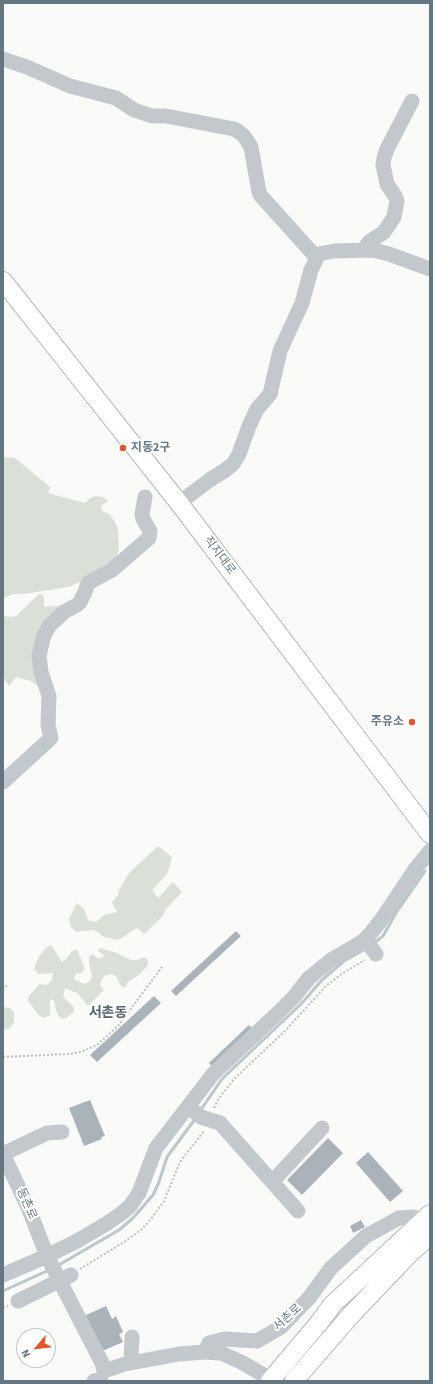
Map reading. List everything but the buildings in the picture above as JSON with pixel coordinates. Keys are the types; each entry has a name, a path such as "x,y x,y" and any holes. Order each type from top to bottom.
{"main road":[{"name":"직지대로","path":"3,281 179,503 430,834"},
{"path":"272,1380 333,1304 428,1223"},
{"path":"294,1381 351,1316 411,1252 428,1223"}],"street":[{"path":"3,58 28,67 70,86 116,98 134,110 152,116 166,116 234,129 239,132 244,136 251,147 261,196 316,257"},
{"path":"364,249 369,242 384,232 394,217 397,201 387,184 383,165 384,158 387,149 412,101"},
{"path":"179,503 233,464 239,454 257,409 270,394 280,351 302,303 316,257 319,254 334,251 364,249 380,251 430,269"},
{"path":"3,782 51,738 48,724 50,696 41,672 39,656 44,635 50,625 64,612 80,602 88,583 112,570 149,538 150,531 143,519 142,514 145,497"},
{"path":"3,1275 46,1256 106,1224 130,1206 138,1193 156,1148 172,1125 213,1074 293,998 309,978 331,960 365,939 382,919 416,868 430,851"},
{"path":"365,939 376,954"},
{"path":"188,1107 201,1117 220,1123 298,1211"},
{"path":"272,1182 322,1128"},
{"path":"3,1154 47,1133 62,1132"},
{"name":"동촌로","path":"3,1154 28,1207 46,1256 65,1278"},
{"name":"서촌로","path":"205,1352 209,1343 225,1339 257,1341 281,1327 309,1298 331,1268 366,1236 399,1218 413,1217 428,1223"},
{"path":"18,1301 65,1278 102,1363 100,1378"},
{"path":"131,1362 132,1337"},
{"path":"100,1378 131,1362 179,1354 205,1352 220,1354 241,1362 272,1380"}],"path":[{"path":"3,1057 68,1054 81,1052 97,1045 118,1026 162,967"},
{"path":"3,990 7,985"}],"shaded area":[{"path":"3,457 15,458 50,487 48,493 85,503 95,496 103,497 108,501 101,506 102,511 109,514 115,522 118,530 119,550 116,559 102,573 69,587 24,594 14,594 3,598"},
{"path":"39,594 43,595 44,607 72,604 50,620 41,689 31,681 16,677 9,686 3,677 3,616 16,616"},
{"path":"158,846 172,857 167,874 152,890 158,898 173,882 182,892 165,910 163,916 144,934 137,928 118,940 104,937 95,930 76,932 71,927 69,919 77,903 84,909 88,920 96,922 104,915 117,912 112,903 118,896 119,890 129,873"},
{"path":"49,946 52,946 62,962 72,951 77,949 85,969 81,973 76,974 74,977 75,980 85,984 90,981 92,976 89,956 93,954 97,958 102,958 104,955 98,951 100,948 117,953 131,960 137,960 144,957 148,960 148,965 140,974 128,982 125,988 121,986 116,976 112,974 104,976 100,985 104,990 88,1006 77,993 65,988 63,997 73,1006 74,1012 63,1019 59,1017 54,1000 50,999 50,1015 43,1018 28,1001 28,997 40,984 47,985 52,980 53,973 38,974 34,969 38,958"},
{"path":"5,1007 11,1009 14,1013 14,1022 10,1028 3,1030 3,1008"}],"waterway":[{"path":"373,944 383,936 396,913 425,871"},
{"path":"200,1111 222,1079 301,1004 322,980 344,961 367,948"},
{"path":"57,1266 119,1230 133,1218 153,1195 167,1157 195,1119"},
{"path":"3,1291 49,1270"}],"place":[{"name":"지동2구","path":"123,448"},
{"name":"주유소","path":"412,722"}],"district":[{"name":"서촌동","path":"108,1014"}]}
